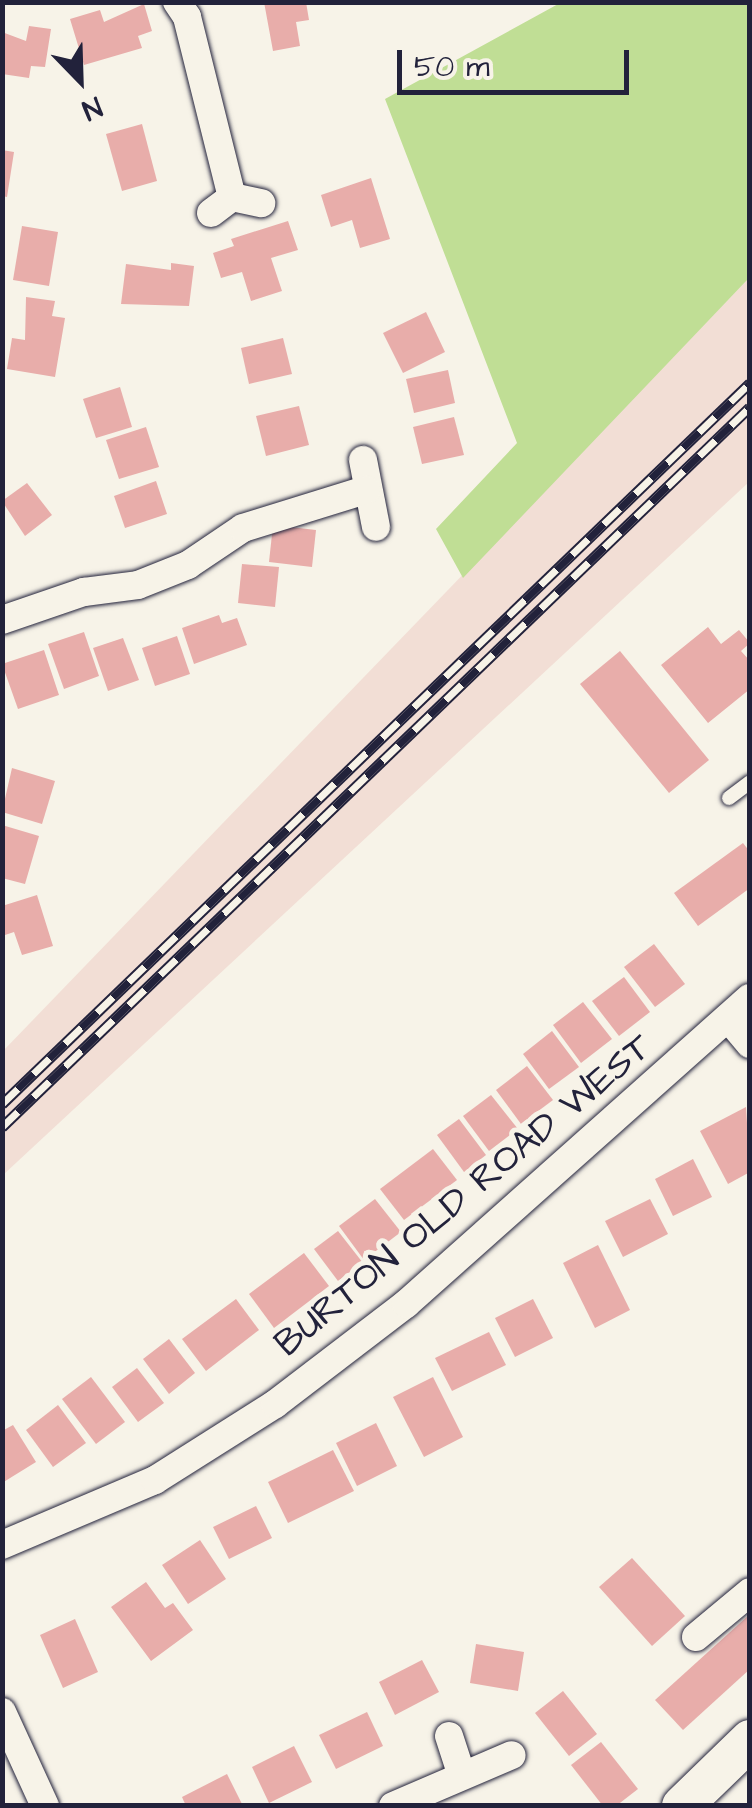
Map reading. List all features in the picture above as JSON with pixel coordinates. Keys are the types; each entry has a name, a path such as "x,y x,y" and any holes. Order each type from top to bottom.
{"street":[{"path":"177,2 187,17 221,205 260,203"},
{"path":"362,460 376,528"},
{"path":"2,620 84,592 138,585 188,565 243,528 366,490"},
{"name":"BURTON OLD ROAD WEST","path":"2,1545 155,1480 275,1404 406,1304 750,998"},
{"path":"728,1018 750,1044"},
{"path":"696,1638 750,1592"},
{"path":"2,1712 45,1806"},
{"path":"448,1736 461,1772"},
{"path":"682,1806 750,1740"},
{"path":"393,1806 461,1772 512,1755"}],"lane":[{"path":"729,798 750,782"}],"shaded area":[{"path":"749,278 749,482 3,1175 3,1051"}],"green space":[{"path":"560,3 749,3 749,278 463,578 436,529 517,443 385,99"}],"building":[{"path":"264,2 306,2 309,20 296,22 300,46 273,51"},
{"path":"144,4 152,31 138,36 142,48 84,65 70,19 100,10 104,22"},
{"path":"29,26 51,29 45,67 31,66 29,78 2,74 2,32 26,41"},
{"path":"142,124 157,181 122,191 106,134"},
{"path":"2,150 14,152 7,197 2,196"},
{"path":"371,178 390,239 360,248 352,220 331,227 321,195"},
{"path":"288,221 298,250 271,258 282,291 251,301 242,272 221,278 213,253 234,246 231,239"},
{"path":"22,226 58,232 49,286 13,280"},
{"path":"171,263 194,266 189,306 121,304 126,264 171,270"},
{"path":"26,297 55,301 52,316 65,318 55,377 7,369 12,338 25,340"},
{"path":"426,312 445,352 403,373 383,333"},
{"path":"283,338 292,374 249,384 241,348"},
{"path":"448,370 455,403 414,413 406,379"},
{"path":"120,387 132,427 96,438 83,399"},
{"path":"299,406 309,445 266,456 256,416"},
{"path":"454,417 464,455 422,464 413,427"},
{"path":"146,427 159,467 119,479 106,440"},
{"path":"156,481 167,514 125,528 114,496"},
{"path":"27,483 52,515 25,536 2,501"},
{"path":"273,525 316,530 312,567 269,562"},
{"path":"242,564 279,567 275,607 238,603"},
{"path":"219,615 222,623 237,618 247,645 194,664 182,628"},
{"path":"708,627 721,644 739,630 750,643 741,651 750,661 750,689 708,723 661,665"},
{"path":"84,632 99,676 64,689 48,644"},
{"path":"177,636 190,674 155,686 142,648"},
{"path":"123,638 139,680 108,691 93,648"},
{"path":"44,650 59,695 18,709 2,664"},
{"path":"620,651 709,760 669,793 580,684"},
{"path":"12,768 55,781 42,824 2,812"},
{"path":"2,825 39,836 25,884 2,878"},
{"path":"743,843 750,852 750,888 698,926 674,893"},
{"path":"37,895 53,946 22,955 14,932 2,936 2,906"},
{"path":"654,944 685,984 655,1007 624,967"},
{"path":"624,977 650,1012 619,1036 592,1001"},
{"path":"583,1002 612,1039 581,1063 553,1025"},
{"path":"552,1031 579,1067 549,1089 523,1054"},
{"path":"527,1066 553,1100 521,1124 496,1090"},
{"path":"491,1095 518,1129 489,1151 463,1116"},
{"path":"746,1107 750,1172 728,1184 700,1131"},
{"path":"459,1119 486,1155 464,1172 437,1135"},
{"path":"433,1149 457,1180 404,1220 380,1189"},
{"path":"693,1159 712,1197 673,1216 655,1179"},
{"path":"375,1199 401,1232 364,1260 339,1226"},
{"path":"650,1199 668,1234 623,1257 605,1221"},
{"path":"338,1231 363,1263 338,1281 314,1249"},
{"path":"598,1245 630,1310 595,1328 563,1263"},
{"path":"304,1253 329,1286 274,1328 249,1294"},
{"path":"236,1299 259,1330 206,1371 182,1339"},
{"path":"533,1299 553,1338 515,1357 495,1318"},
{"path":"489,1332 506,1365 452,1391 435,1358"},
{"path":"169,1339 195,1373 169,1394 143,1359"},
{"path":"137,1368 164,1403 138,1422 112,1387"},
{"path":"91,1377 125,1422 96,1444 62,1399"},
{"path":"433,1377 463,1437 424,1457 393,1397"},
{"path":"58,1405 86,1443 53,1467 26,1430"},
{"path":"376,1423 397,1466 357,1486 336,1443"},
{"path":"13,1425 36,1462 2,1483 2,1431"},
{"path":"333,1450 354,1491 288,1523 268,1482"},
{"path":"256,1506 272,1538 229,1559 213,1527"},
{"path":"200,1540 226,1579 188,1604 162,1565"},
{"path":"632,1558 685,1616 652,1646 599,1587"},
{"path":"146,1582 165,1608 173,1603 193,1630 151,1661 111,1607"},
{"path":"750,1614 750,1669 683,1730 655,1700"},
{"path":"75,1619 98,1672 63,1688 40,1635"},
{"path":"476,1644 524,1652 518,1691 470,1683"},
{"path":"422,1660 439,1692 395,1715 379,1682"},
{"path":"563,1691 597,1734 569,1756 535,1713"},
{"path":"367,1712 383,1746 336,1769 319,1735"},
{"path":"601,1742 638,1789 616,1806 603,1806 571,1765"},
{"path":"294,1746 312,1782 269,1803 252,1767"},
{"path":"227,1774 243,1806 186,1806 182,1797"}],"railway":[{"path":"2,1104 750,383"},
{"path":"2,1127 750,407"}]}
